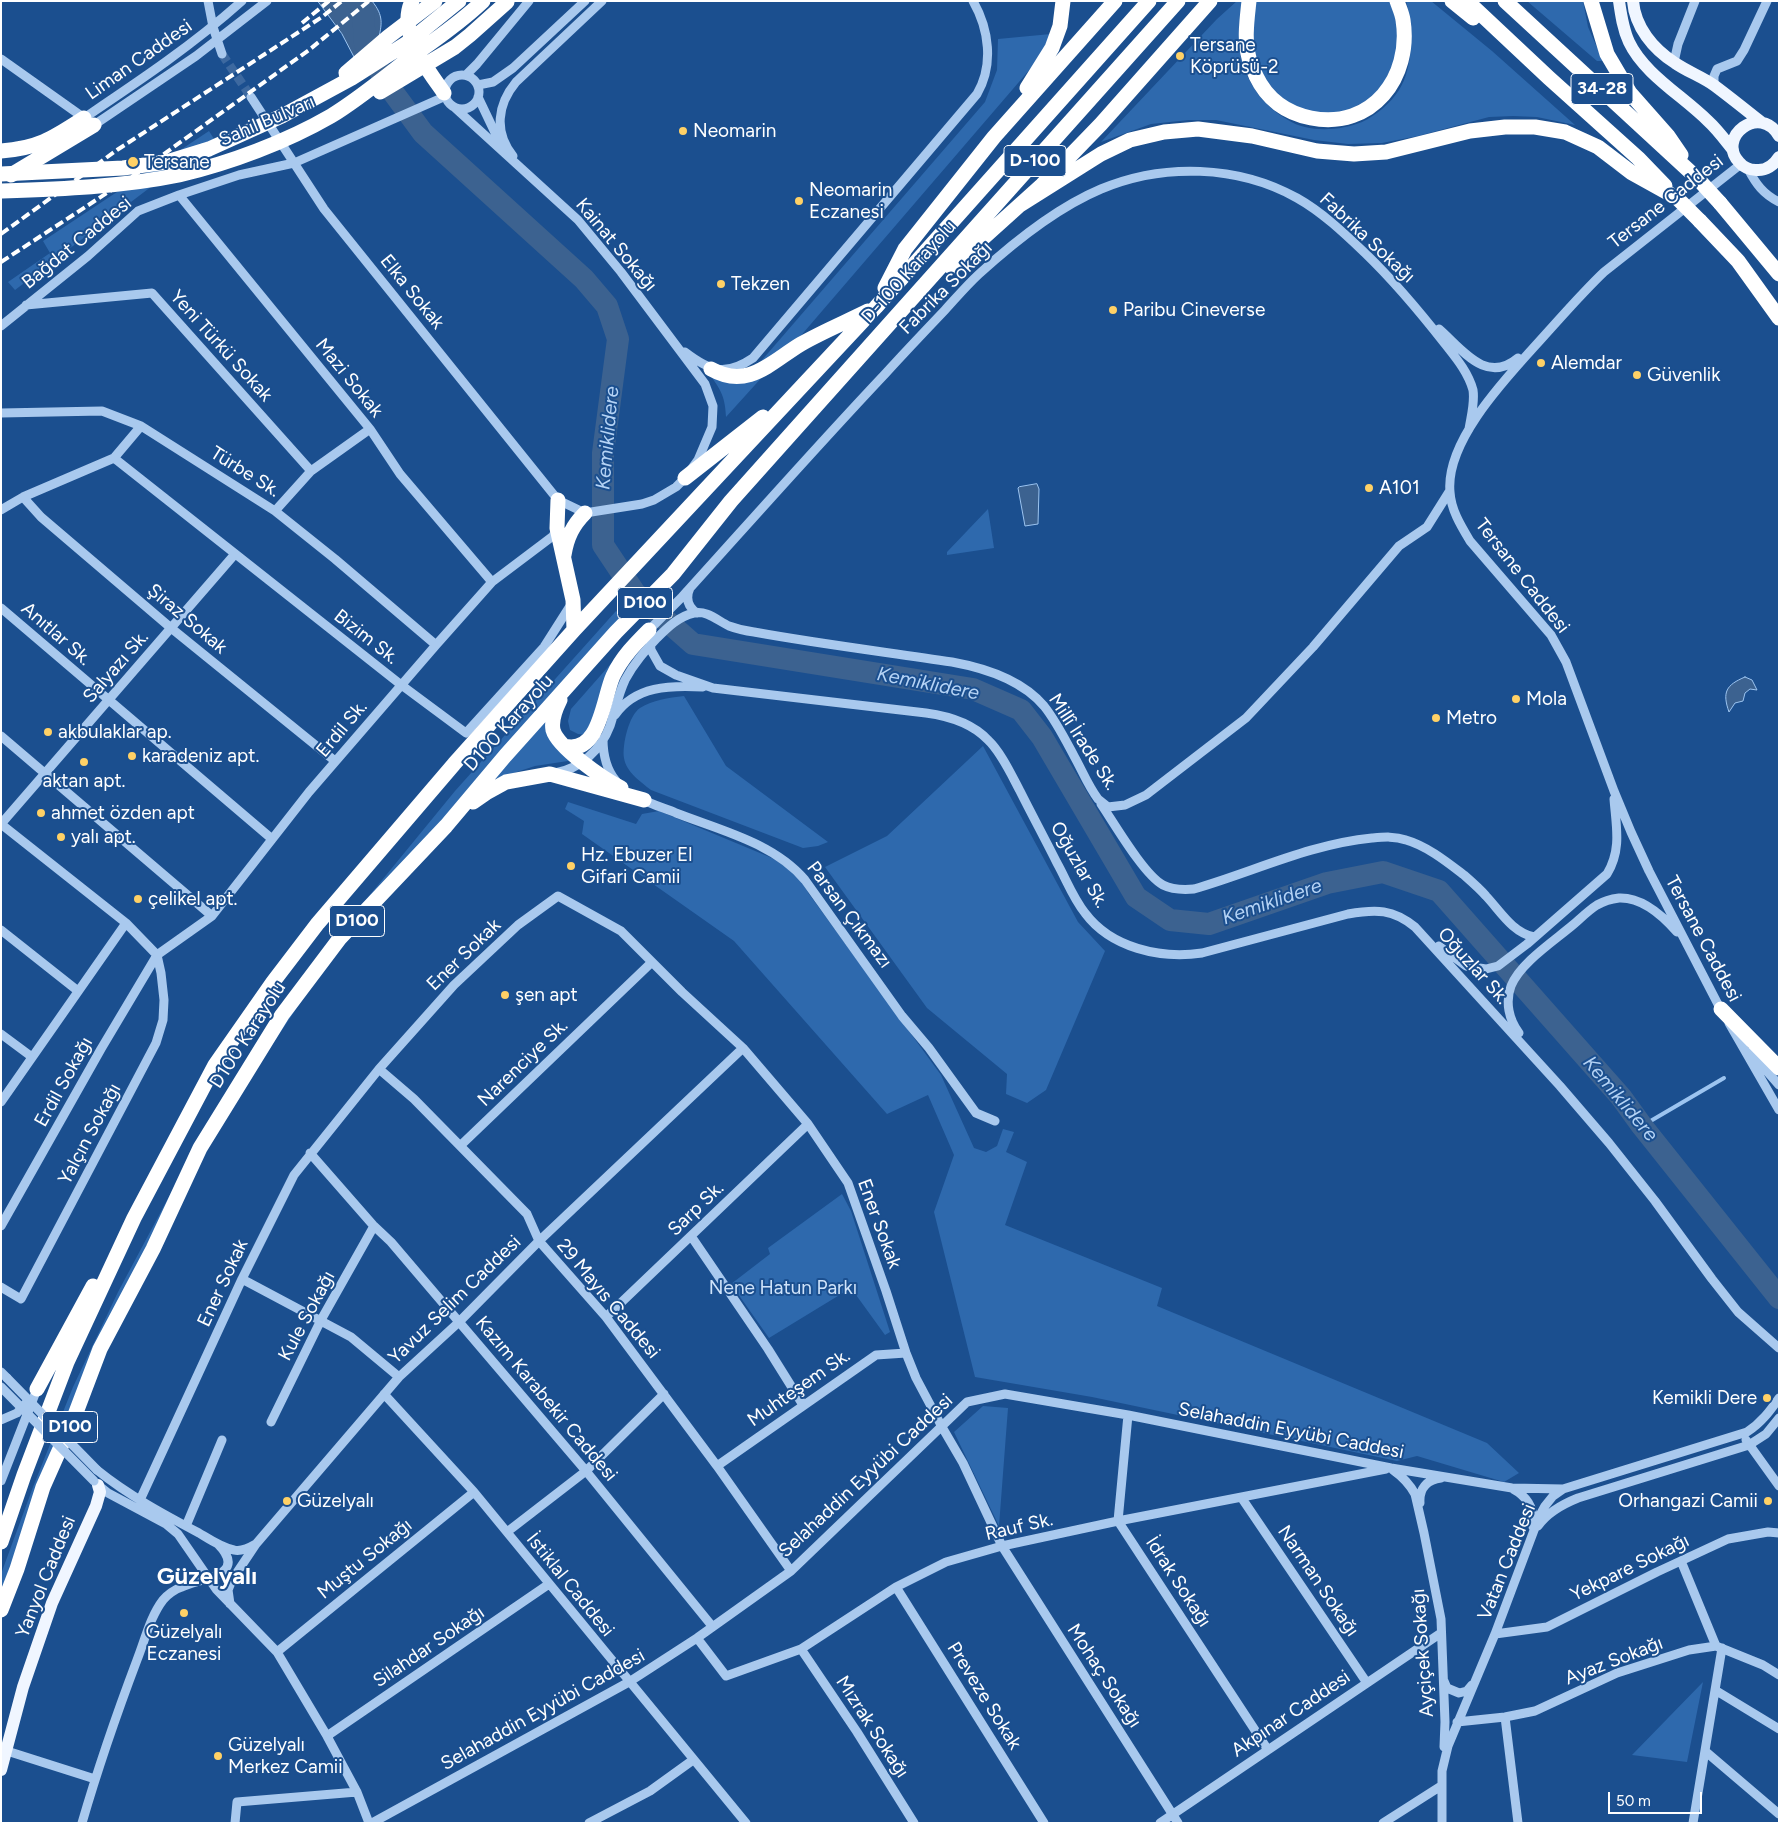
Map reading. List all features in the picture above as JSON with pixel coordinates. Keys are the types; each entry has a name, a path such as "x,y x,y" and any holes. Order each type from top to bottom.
{"highway":[{"path":"412,1 408,10 410,32 421,60 445,95"},
{"path":"322,94 388,37 435,1"},
{"name":"Sahil Bulvarı","path":"1,174 123,168 167,162 209,149 247,133 352,78 388,56 460,1"},
{"name":"Sahil Bulvarı","path":"1,191 58,189 129,183 179,175 227,161 278,142 332,115 445,34 483,1"},
{"path":"994,137 1052,48 1060,26 1063,1"},
{"path":"711,369 738,377 753,374 801,344 876,307 906,248 994,137 1115,1"},
{"name":"D-100 Karayolu","path":"642,558 876,307 1148,1"},
{"name":"D-100 Karayolu","path":"673,574 731,502 1178,1"},
{"path":"893,320 1020,205 1101,124 1210,1"},
{"path":"1249,1 1246,29 1249,59 1260,84 1274,102 1296,115 1324,121 1347,118 1362,113 1375,104 1393,82 1403,50 1402,19 1397,1"},
{"path":"1452,1 1549,78"},
{"name":"34-28","path":"1467,1 1638,158 1738,261 1779,318"},
{"name":"34-28","path":"1505,1 1698,179 1779,274"},
{"path":"1591,1 1608,54 1630,93 1668,136 1698,179"},
{"path":"332,115 358,105 454,47 507,2"},
{"path":"1,151 23,149 47,142 89,122"},
{"path":"1,181 89,122"},
{"path":"1020,205 1101,154 1130,140 1164,132 1198,129 1252,136 1317,151 1354,154 1386,152 1470,131 1506,126 1535,127 1566,132 1598,147 1632,173 1677,198"},
{"path":"685,478 802,387"},
{"path":"558,500 557,528 573,600 574,630"},
{"path":"563,557 566,540 575,523 586,513"},
{"name":"D100 Karayolu","path":"1,1542 67,1362 134,1218 215,1065 273,982 318,923 447,772 574,630 642,558"},
{"name":"D100 Karayolu","path":"1,1610 17,1570 43,1487 75,1416 100,1349 153,1249 200,1148 282,1015 340,938 446,826 505,756 616,632 673,574"},
{"path":"564,746 575,748 584,744 592,736 598,724 613,676 629,651 649,630"},
{"path":"602,649 563,696 556,708 552,724 554,733 564,746 582,762 611,782 644,800"},
{"path":"446,826 474,801 498,786 517,779 550,774 644,800"},
{"path":"1721,1010 1779,1068"},
{"path":"37,1389 81,1306 134,1218"}],"main road":[{"path":"1619,1 1623,28 1629,44 1638,58 1709,121 1744,166 1756,170 1764,170 1771,166 1779,157"},
{"path":"1633,1 1634,14 1641,30 1674,62 1714,86 1761,122 1777,131"},
{"path":"1733,150 1733,142 1741,128 1748,124 1761,122"},
{"name":"Yanyol Caddesi","path":"1,1770 23,1687 48,1612 96,1506 100,1492 96,1483"}],"street":[{"path":"208,1 213,27"},
{"name":"Liman Caddesi","path":"89,122 213,27 242,1"},
{"name":"Liman Caddesi","path":"89,122 189,61 267,1"},
{"path":"466,75 478,64 529,1"},
{"path":"478,86 494,82 513,68 585,1"},
{"path":"523,170 507,149 501,131 500,114 506,95 516,82 602,1"},
{"path":"677,345 711,369 738,367 758,354 977,94 985,78 988,57 985,32 972,1"},
{"path":"1674,62 1678,44 1695,1"},
{"path":"1714,86 1714,76 1717,69 1737,60 1744,50 1767,1"},
{"name":"Liman Caddesi","path":"213,27 222,54"},
{"path":"1,60 89,122"},
{"path":"456,75 471,77 478,86 478,97 501,145 523,170 447,101 445,87 451,78 456,75"},
{"name":"Bağdat Caddesi","path":"1,326 88,256 138,211 179,194 239,175 294,163 445,95"},
{"name":"Elka Sokak","path":"251,97 324,209 558,500"},
{"path":"454,107 466,109 478,97"},
{"path":"1744,166 1762,191 1779,202"},
{"name":"Tersane Caddesi","path":"1744,166 1604,272 1583,292 1497,388 1469,428 1454,462 1450,492 1453,508 1470,541 1550,635 1566,662 1614,791 1649,871 1721,1010 1779,1110"},
{"name":"Kainat Sokağı","path":"523,170 566,209 591,235 677,345"},
{"name":"Fabrika Sokağı","path":"649,630 681,598 869,390 978,275 1060,211 1083,197 1115,184 1158,173 1200,172 1250,178 1282,190 1318,211 1369,257 1422,313 1474,361 1487,368 1507,367 1544,336"},
{"name":"Mazi Sokak","path":"179,194 370,429 400,474 492,582"},
{"name":"Yeni Türkü Sokak","path":"26,305 152,293 312,471"},
{"name":"Fabrika Sokağı","path":"1422,313 1468,376 1474,398 1469,428"},
{"path":"558,500 586,513 633,506 654,500 666,494 685,478 702,453 712,427 714,413 712,400 705,384 677,345"},
{"name":"Türbe Sk.","path":"1,413 102,411 141,426 276,511 436,644"},
{"path":"1,510 23,497 114,458 141,426"},
{"path":"276,511 312,471 370,429"},
{"name":"Bizim Sk.","path":"114,458 400,684 466,733 544,647 573,600"},
{"name":"Millî İrade Sk.","path":"694,613 707,614 742,630 806,642 959,663 976,667 1007,679 1023,688 1043,705 1062,734 1098,799 1108,807 1125,805 1137,800 1166,781 1237,726 1313,647 1399,546 1427,527 1450,492"},
{"name":"Şiraz Sokak","path":"23,497 41,518 171,628 335,761"},
{"name":"Erdil Sk.","path":"157,955 212,916 335,761 400,684 492,582 553,536 557,528"},
{"name":"Salyazı Sk.","path":"1,824 235,554"},
{"path":"550,774 566,771 582,762 597,748 612,720 626,679 635,662 673,624 694,613 687,601 687,594 690,588"},
{"name":"Anıtlar Sk.","path":"1,608 272,839"},
{"name":"Oğuzlar Sk.","path":"649,630 650,646 656,661 664,670 713,688 934,714 962,723 980,733 992,743 1016,784 1085,914 1097,926 1117,940 1163,954 1202,953 1335,917 1371,911 1394,913 1401,916 1415,927 1560,1086 1630,1169 1738,1312 1779,1348"},
{"path":"612,720 627,701 642,693 674,687 713,688"},
{"path":"1,736 212,916"},
{"name":"Parsan Çıkmazı","path":"603,739 605,760 610,773 620,784 644,800 731,834 776,855 794,868 805,880 902,1016 929,1048 976,1113 995,1121"},
{"path":"1415,927 1466,966 1486,969 1498,966 1530,941 1607,874 1614,862 1618,847 1614,791"},
{"path":"1098,799 1150,874 1164,886 1178,890 1194,889 1326,846 1364,839 1397,838 1421,845 1464,875 1530,941"},
{"path":"1,824 126,923 157,955"},
{"name":"Ener Sokak","path":"140,1500 242,1279 294,1175 379,1069 454,986 518,925 558,896 621,931 743,1048 808,1124 848,1183 906,1353 916,1378 942,1427"},
{"path":"1560,1086 1514,1027 1509,1011 1509,995 1517,975 1536,956 1596,906 1608,900 1621,898 1642,903 1665,918 1686,941"},
{"path":"1,1102 126,923"},
{"path":"1,930 78,991"},
{"name":"Erdil Sokağı","path":"1,1226 101,1049 157,955"},
{"name":"Yalçın Sokağı","path":"1,1288 21,1299 156,1043 163,1020 164,1000 157,955"},
{"name":"Narenciye Sk.","path":"460,1146 652,962"},
{"path":"1734,1033 1779,1085"},
{"path":"1,1034 32,1057"},
{"name":"Yavuz Selim Caddesi","path":"230,1604 228,1590 232,1580 256,1544 399,1377 459,1322 539,1241 743,1048"},
{"name":"29 Mayıs Caddesi","path":"379,1069 414,1099 527,1214 539,1241 606,1317 717,1466 791,1571"},
{"name":"Sarp Sk.","path":"606,1317 808,1124"},
{"name":"Kazım Karabekir Caddesi","path":"310,1153 374,1226 391,1242 586,1471 712,1626"},
{"name":"Kule Sokağı","path":"271,1422 321,1320 374,1226"},
{"path":"691,1236 768,1349 803,1405"},
{"path":"242,1279 351,1337 399,1377"},
{"name":"Muhteşem Sk.","path":"717,1466 876,1354 906,1353"},
{"path":"4,1375 97,1470 114,1483 140,1500 218,1544 232,1550 240,1550 256,1544"},
{"path":"1,1387 108,1493 172,1529 230,1604 277,1652 327,1736 371,1823"},
{"path":"1,1420 18,1413 37,1389"},
{"path":"1,1481 37,1389"},
{"name":"İstiklal Caddesi","path":"384,1394 474,1492 746,1823"},
{"path":"507,1532 586,1471 664,1394"},
{"name":"Selahaddin Eyyübi Caddesi","path":"371,1823 629,1682 697,1638 791,1571 967,1402 1005,1394 1128,1415 1391,1468 1512,1488 1563,1489"},
{"name":"Vatan Caddesi","path":"1442,1823 1441,1786 1444,1758 1545,1506 1553,1496 1563,1489 1741,1434 1760,1422 1779,1398"},
{"path":"1118,1520 1128,1415"},
{"path":"1532,1535 1549,1515 1573,1500 1749,1445 1766,1434 1779,1418"},
{"name":"Mohaç Sokağı","path":"942,1427 963,1463 1002,1546 1178,1823"},
{"path":"1741,1434 1779,1486"},
{"path":"186,1526 222,1440"},
{"name":"Rauf Sk.","path":"697,1638 726,1676 801,1649 896,1587 946,1562 1002,1546 1118,1520 1391,1468"},
{"name":"Ayçiçek Sokağı","path":"1391,1468 1403,1476 1415,1494 1439,1603 1445,1722 1444,1758"},
{"path":"1421,1518 1419,1497 1424,1486 1436,1478 1446,1477"},
{"path":"1512,1488 1523,1494 1530,1503 1534,1520 1532,1535"},
{"name":"Muştu Sokağı","path":"277,1652 474,1492"},
{"name":"Narman Sokağı","path":"1242,1497 1367,1683"},
{"name":"İdrak Sokağı","path":"1118,1520 1268,1750"},
{"name":"Yekpare Sokağı","path":"1495,1634 1546,1627 1728,1539 1768,1532 1779,1533"},
{"path":"82,1823 95,1779 135,1665 159,1608 164,1599 182,1587 224,1570 228,1562 225,1553 218,1544"},
{"path":"1681,1561 1719,1647 1715,1690 1693,1823"},
{"name":"Silahdar Sokağı","path":"327,1736 549,1584"},
{"name":"Preveze Sokak","path":"896,1587 1044,1823"},
{"name":"Akpınar Caddesi","path":"1160,1823 1441,1633"},
{"path":"1719,1647 1763,1665 1779,1675"},
{"name":"Ayaz Sokağı","path":"1457,1722 1505,1717 1535,1711 1617,1673 1689,1650 1719,1647"},
{"name":"Mızrak Sokağı","path":"801,1649 857,1732 914,1823"},
{"path":"1442,1671 1447,1688 1459,1693 1467,1691 1475,1679"},
{"path":"1715,1690 1779,1729"},
{"path":"1505,1717 1518,1823"},
{"path":"6,1751 95,1779"},
{"path":"1705,1751 1779,1814"},
{"path":"589,1823 650,1791 693,1760"},
{"path":"1383,1823 1441,1786"},
{"path":"236,1823 237,1802 356,1792"}],"green space":[{"path":"1237,1 1242,1 1239,44 1241,58 1248,77 1264,101 1279,114 1296,124 1314,129 1344,127 1362,122 1387,104 1396,95 1404,81 1410,59 1411,35 1406,1 1431,1 1492,51 1575,125 1537,117 1489,117 1418,136 1382,143 1348,144 1314,140 1216,120 1189,120 1151,124 1101,142 1217,19"},
{"path":"1256,1 1391,1 1399,35 1395,59 1384,83 1370,99 1342,113 1313,114 1283,101 1261,74 1254,55 1253,23"},
{"path":"1527,1 1583,1 1588,27 1603,61 1597,61"},
{"path":"1051,34 1037,61 792,346 756,367 985,102 997,70 998,39"},
{"path":"209,131 214,139 15,290 8,282 50,253 43,241"},
{"path":"706,369 764,375 726,417 723,396"},
{"path":"988,509 994,548 947,555 947,552"},
{"path":"616,611 624,616 454,805 313,984 240,1092 156,1235 1,1596 1,1574 73,1387 118,1292 189,1159 351,918 455,791"},
{"path":"630,642 587,735 578,734 570,730 568,721 571,709"},
{"path":"684,696 726,766 828,842 818,846 803,848 651,790 634,776 625,763 624,752 627,731 636,712 650,703"},
{"path":"554,710 553,721 581,759 535,766 492,780"},
{"path":"983,746 1078,922 1105,951 1046,1090 1027,1103 1006,1094 1007,1074 927,1008 825,867 887,836"},
{"path":"568,802 636,824 642,814 659,811 772,858 797,874 809,894 941,1075 974,1148 986,1152 997,1146 1003,1129 1014,1132 1006,1152 1027,1162 1005,1225 1162,1288 1157,1306 1487,1443 1519,1473 1504,1482 1417,1456 1397,1461 1092,1397 975,1377 934,1212 954,1155 928,1095 887,1114 734,941 582,834 584,821 565,809"},
{"name":"Nene Hatun Parkı","path":"842,1194 851,1211 890,1332 885,1335 851,1288 769,1338 731,1284 770,1254 768,1248"},
{"path":"983,1406 1008,1408 999,1526 954,1432"},
{"path":"1703,1682 1687,1762 1632,1755"}],"shaded area":[{"path":"318,1 372,1 379,11 381,20 378,41 354,57 342,34"},
{"path":"1037,484 1039,489 1038,524 1025,526 1018,488"},
{"path":"1745,677 1752,680 1757,690 1750,689 1745,693 1743,701 1735,703 1729,712 1726,699 1727,690 1734,683"}],"waterway":[{"name":"Kemiklidere","path":"356,1 363,11 365,44 387,84 423,133 584,279 607,306 618,339 603,453 603,545 635,593 693,644 973,689 1021,710 1042,737 1136,897 1170,920 1209,924 1327,883 1383,872 1439,891 1621,1097 1779,1298"},
{"path":"1642,1126 1724,1078"}],"tunnel":[{"path":"222,54 251,97"}],"railway":[{"path":"302,23 329,1"},
{"path":"1,234 117,150 322,17 342,1"},
{"path":"1,262 136,174 309,50 369,1"}],"place":[{"name":"Tersane Köprüsü-2","path":"1180,56"},
{"name":"Neomarin","path":"683,131"},
{"name":"Tersane","path":"133,162"},
{"name":"Neomarin Eczanesi","path":"799,201"},
{"name":"Tekzen","path":"721,284"},
{"name":"Paribu Cineverse","path":"1113,310"},
{"name":"Alemdar","path":"1541,363"},
{"name":"Güvenlik","path":"1637,375"},
{"name":"A101","path":"1369,488"},
{"name":"Mola","path":"1516,699"},
{"name":"Metro","path":"1436,718"},
{"name":"akbulaklar ap.","path":"48,732"},
{"name":"karadeniz apt.","path":"132,756"},
{"name":"aktan apt.","path":"84,762"},
{"name":"ahmet özden apt","path":"41,813"},
{"name":"yalı apt.","path":"61,837"},
{"name":"Hz. Ebuzer El Gifari Camii","path":"571,866"},
{"name":"çelikel apt.","path":"138,899"},
{"name":"şen apt","path":"505,995"},
{"name":"Kemikli Dere","path":"1767,1398"},
{"name":"Güzelyalı","path":"287,1501"},
{"name":"Orhangazi Camii","path":"1768,1501"},
{"name":"Güzelyalı Eczanesi","path":"184,1613"},
{"name":"Güzelyalı Merkez Camii","path":"218,1756"}],"district":[{"name":"Güzelyalı","path":"207,1577"}]}
